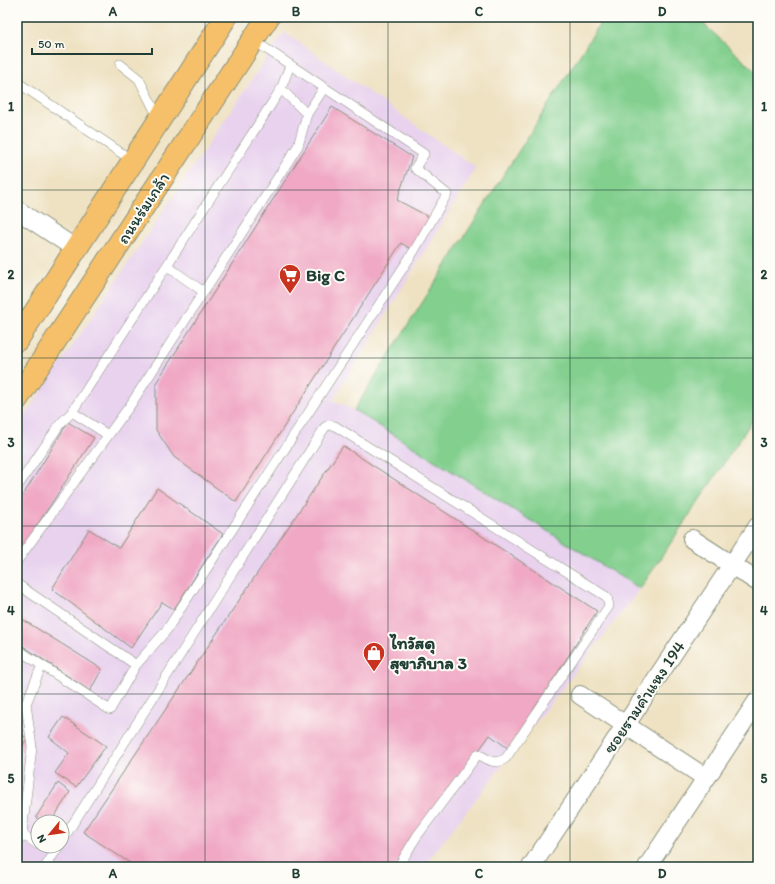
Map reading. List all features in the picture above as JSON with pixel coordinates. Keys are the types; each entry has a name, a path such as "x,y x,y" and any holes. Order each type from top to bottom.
{"main road":[{"name":"ถนนร่มเกล้า","path":"17,340 226,17"},
{"name":"ถนนร่มเกล้า","path":"17,399 268,17"}],"street":[{"path":"17,210 76,249"},
{"name":"ซอยรามคำแหง 194","path":"531,867 758,526"},
{"path":"692,539 758,582"},
{"path":"580,695 706,778"},
{"path":"647,867 758,700"}],"lane":[{"path":"17,650 110,710 136,665 166,631 414,251 447,194 415,168 424,154 253,40"},
{"path":"120,64 139,79 160,120"},
{"path":"17,487 60,424 72,412 167,266 281,89 290,65"},
{"path":"17,82 133,161"},
{"path":"17,561 131,404 204,292 298,146 307,114 324,88"},
{"path":"281,89 307,114"},
{"path":"167,266 204,292"},
{"path":"72,412 108,435"},
{"path":"70,828 324,427 329,425 335,426 600,592 607,597 609,601 609,606 506,758 499,763 493,763 478,754 417,836 398,867"},
{"path":"17,584 136,665"},
{"path":"17,842 32,747 26,704 42,665"},
{"path":"19,832 30,840"},
{"path":"45,867 53,855"}],"shaded area":[{"path":"284,32 476,168 333,400 354,410 640,589 423,867 17,867 17,428"}],"green space":[{"path":"604,17 696,17 758,74 758,412 640,589 354,410"}],"building":[{"name":"Big C","path":"332,107 412,157 397,200 431,218 414,251 401,243 236,502 174,457 156,430 156,383"},
{"path":"68,422 94,438 17,556 17,505"},
{"name":"ไทวัสดุ สุขาภิบาล 3","path":"343,446 597,611 509,749 490,735 394,867 136,867 83,832"},
{"path":"157,488 223,534 174,609 162,602 131,648 52,589 89,529 119,548"},
{"path":"17,616 102,669 90,691 17,642"},
{"path":"63,717 106,746 76,787 55,773 69,753 49,737"},
{"path":"17,732 27,738 17,756"},
{"path":"58,783 70,792 56,814 38,814"}],"place":[{"name":"Big C","path":"290,294"},
{"name":"ไทวัสดุ สุขาภิบาล 3","path":"374,672"}]}
